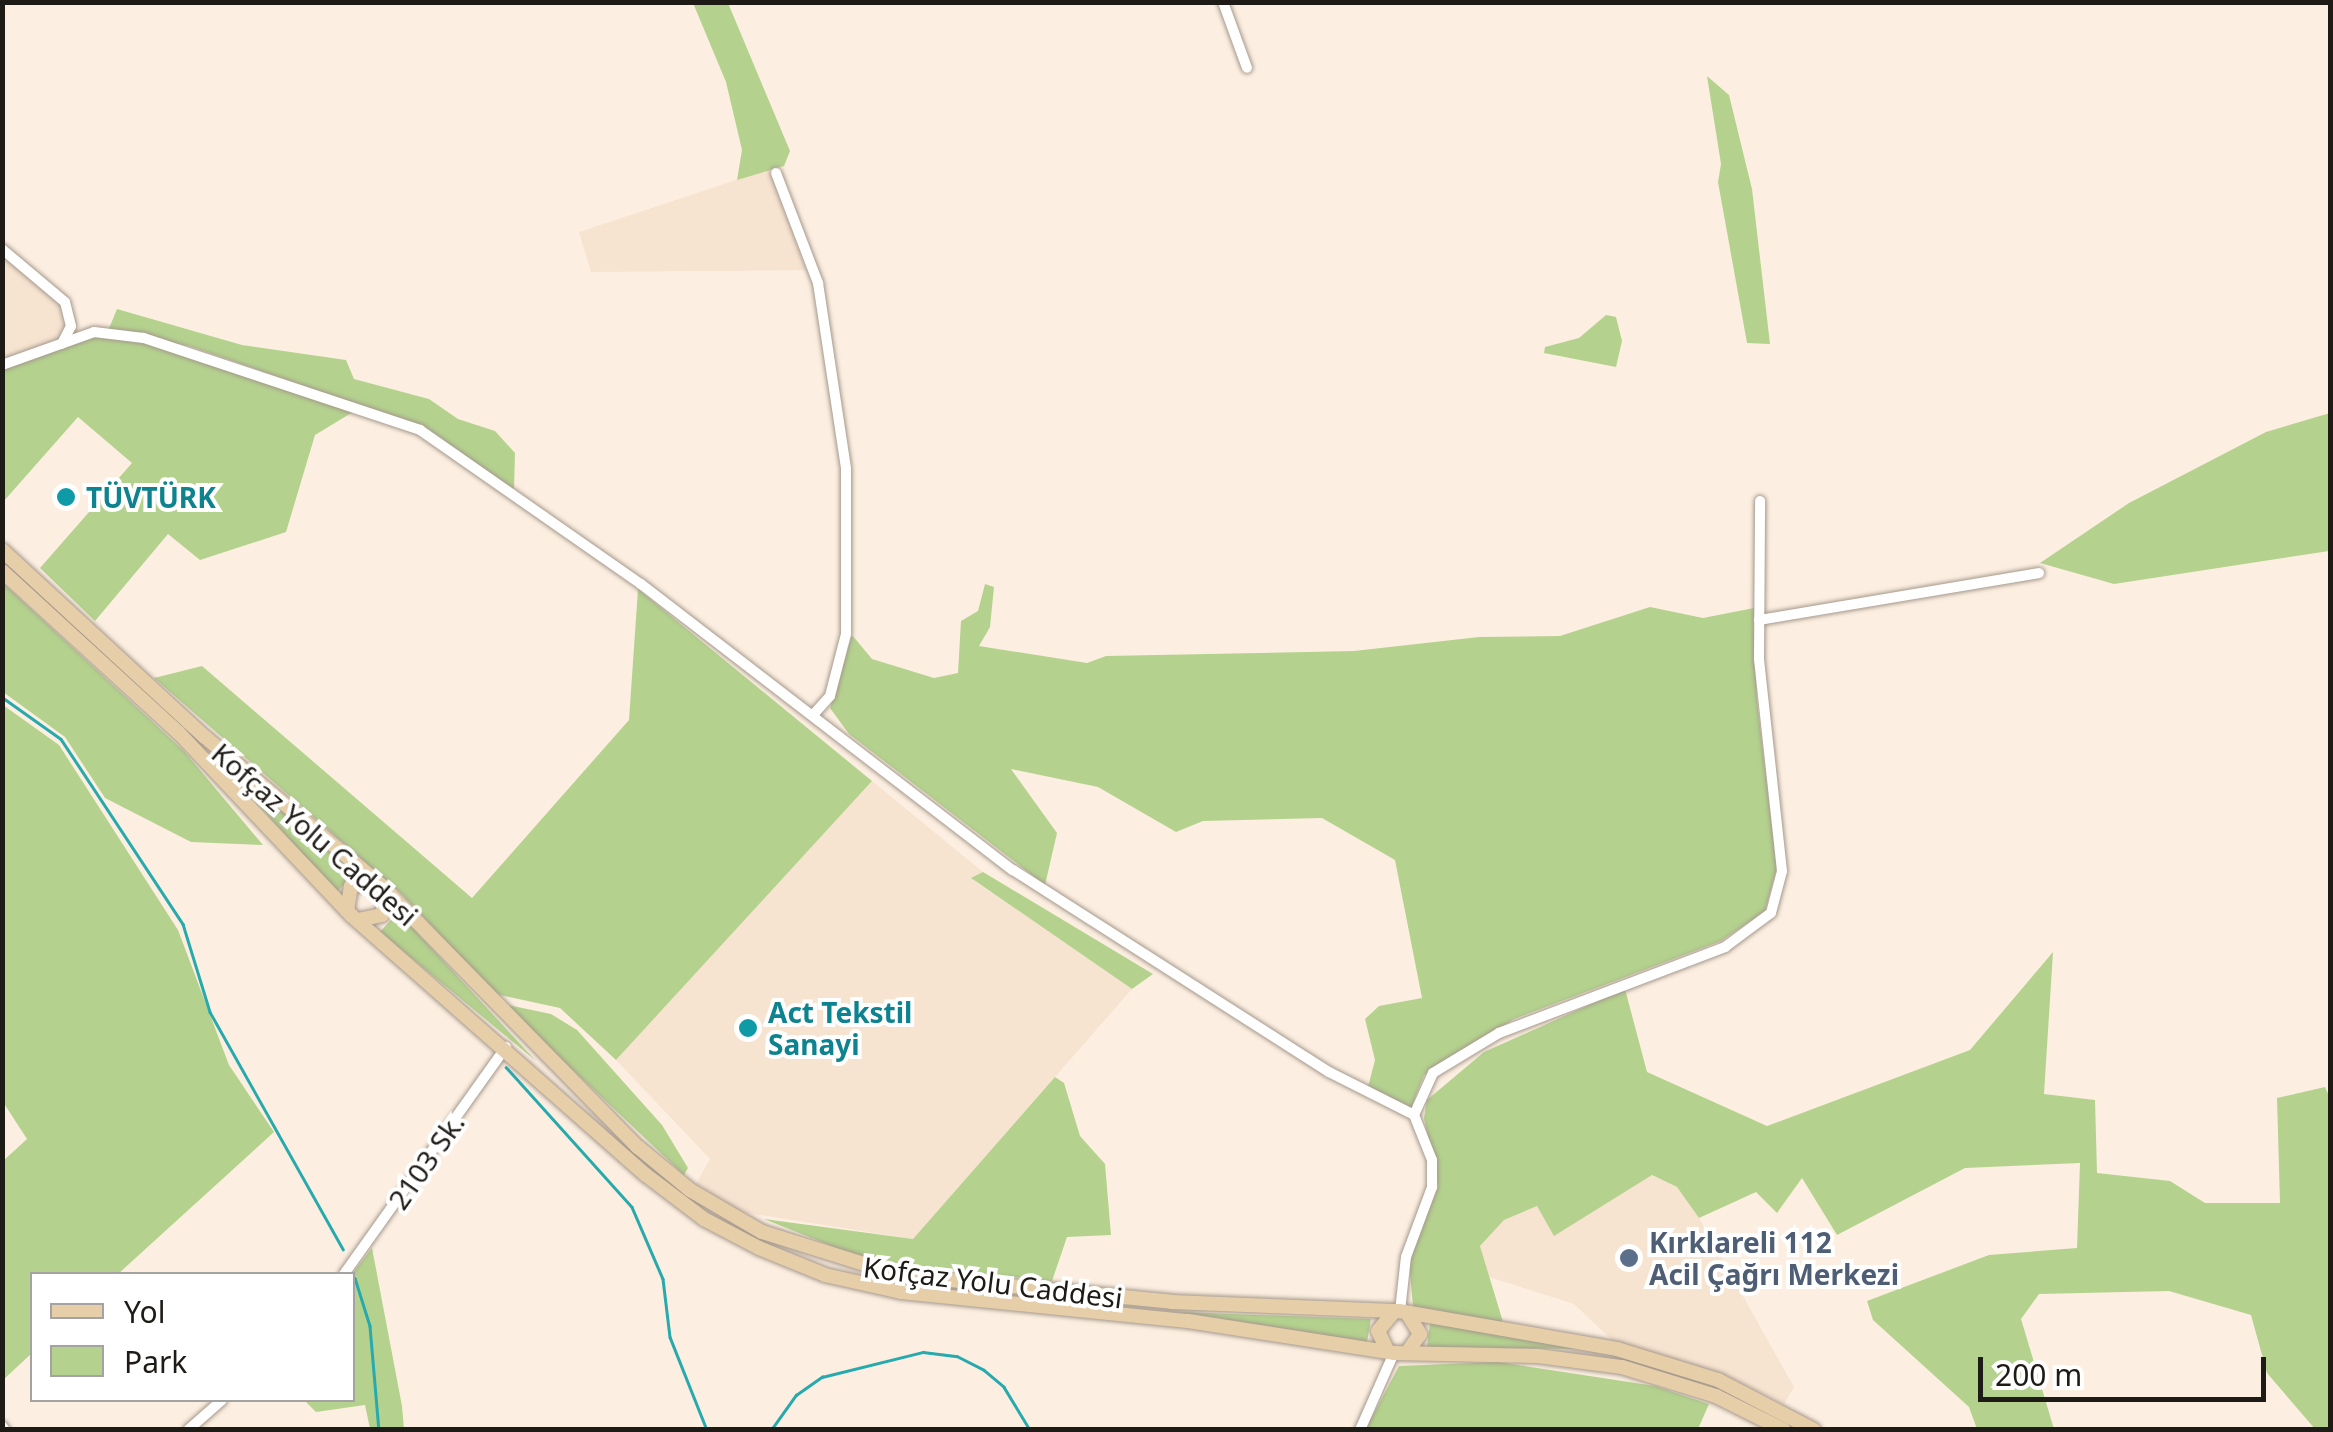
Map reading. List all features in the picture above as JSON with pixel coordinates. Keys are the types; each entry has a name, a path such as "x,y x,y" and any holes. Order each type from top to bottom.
{"main road":[{"name":"Kofçaz Yolu Caddesi","path":"2,550 204,737 382,888 560,1074 664,1169 718,1208 787,1244 877,1271 930,1279 1172,1302 1404,1312 1648,1356 1740,1389 1814,1430"},
{"name":"Kofçaz Yolu Caddesi","path":"2,571 178,732 352,916 506,1046 671,1196 732,1235 826,1274 902,1292 1188,1321 1396,1351 1538,1356 1622,1367 1716,1396 1784,1430"},
{"path":"350,886 382,888 382,915 352,916 350,886"},
{"path":"1404,1312 1420,1334 1396,1351 1379,1324 1404,1312"}],"street":[{"path":"1223,2 1247,68"},
{"path":"776,173 818,282 846,470 846,634 830,696 814,715"},
{"path":"2,250 66,302 71,326 62,345"},
{"path":"2,365 94,332 144,338 420,430 814,715 1013,870 1329,1072 1414,1115 1432,1160 1432,1187 1406,1257 1404,1312"},
{"path":"1414,1115 1433,1073 1499,1033 1725,946 1771,913 1782,870 1760,620 1760,501"},
{"path":"1760,620 2039,573"},
{"name":"2103 Sk.","path":"345,1272 506,1046"},
{"path":"1360,1430 1396,1351"},
{"path":"188,1430 220,1402"}],"shaded area":[{"path":"769,169 806,270 591,272 579,232"},
{"path":"2,256 60,305 66,327 56,343 3,359"},
{"path":"872,781 983,872 973,880 1132,989 913,1239 741,1212 696,1184 710,1159 616,1060"},
{"path":"1651,1175 1677,1187 1699,1218 1794,1387 1784,1404 1726,1376 1613,1341 1574,1304 1489,1277 1480,1246 1504,1220 1537,1206 1555,1235"}],"green space":[{"path":"693,3 728,3 790,151 784,166 737,180 742,150 726,82"},
{"path":"1707,76 1729,95 1752,189 1770,344 1747,343 1718,182 1721,164"},
{"path":"117,309 242,345 346,360 354,379 429,399 458,419 495,431 515,453 514,489 421,426 189,346 108,331"},
{"path":"1606,315 1616,317 1622,341 1616,367 1544,353 1545,347 1579,338"},
{"path":"94,335 143,341 353,412 315,435 286,532 200,560 168,534 95,621 40,568 132,463 78,417 3,502 3,369"},
{"path":"2330,413 2330,603 2329,551 2114,584 2040,563 2129,503 2266,432"},
{"path":"3,583 184,751 263,845 191,842 105,798 65,737 3,692"},
{"path":"985,584 994,587 990,627 979,646 1087,663 1106,656 1354,651 1479,637 1560,636 1650,607 1703,618 1754,608 1757,701 1777,868 1765,911 1721,941 1514,1019 1424,1075 1411,1108 1368,1087 1375,1060 1365,1019 1379,1006 1422,998 1395,860 1322,818 1203,821 1176,832 1098,787 1011,769 1057,833 1045,885 849,734 830,708 852,635 872,659 934,678 958,673 961,621 978,611"},
{"path":"638,589 872,781 616,1060 560,1008 495,994 402,894 154,678 202,666 472,898 629,720"},
{"path":"3,705 59,745 178,930 229,1065 274,1132 120,1272 30,1272 30,1355 3,1380 3,1161 27,1139 3,1102"},
{"path":"207,748 355,872 337,892"},
{"path":"983,872 1153,974 1132,989 971,878"},
{"path":"398,912 536,1061 380,932"},
{"path":"2053,952 2044,1094 2095,1100 2097,1173 2170,1181 2205,1203 2280,1203 2277,1098 2325,1087 2330,1098 2330,1429 2315,1429 2267,1373 2251,1315 2169,1291 2039,1294 2021,1319 2054,1429 1977,1429 1969,1407 1873,1320 1867,1301 1989,1255 2077,1248 2080,1163 1965,1168 1837,1235 1802,1178 1777,1213 1756,1192 1699,1218 1677,1187 1652,1175 1554,1236 1537,1206 1504,1220 1480,1246 1503,1322 1413,1307 1409,1261 1438,1186 1424,1118 1427,1100 1484,1052 1625,989 1647,1072 1767,1126 1970,1050"},
{"path":"503,1004 551,1014 577,1030 662,1125 688,1168 684,1175"},
{"path":"1055,1077 1064,1083 1080,1136 1105,1164 1111,1235 1067,1237 1052,1281 872,1262 764,1219 913,1239"},
{"path":"372,1248 404,1429 370,1429 365,1405 316,1412 306,1402 355,1402 354,1272"},
{"path":"1179,1312 1371,1319 1367,1342"},
{"path":"1430,1323 1578,1349 1427,1347"},
{"path":"1498,1362 1655,1386 1709,1404 1698,1429 1365,1430 1399,1366"}],"waterway":[{"path":"2,697 61,739 183,924 210,1012 343,1249"},
{"path":"506,1067 632,1207 663,1279 670,1337 707,1430"},
{"path":"355,1278 370,1326 379,1430"},
{"path":"771,1430 796,1395 822,1377 923,1352 957,1356 984,1370 1004,1387 1030,1430"}],"place":[{"name":"TÜVTÜRK","path":"66,497"},
{"name":"Act Tekstil Sanayi","path":"748,1028"},
{"name":"Kırklareli 112 Acil Çağrı Merkezi","path":"1629,1258"}]}
